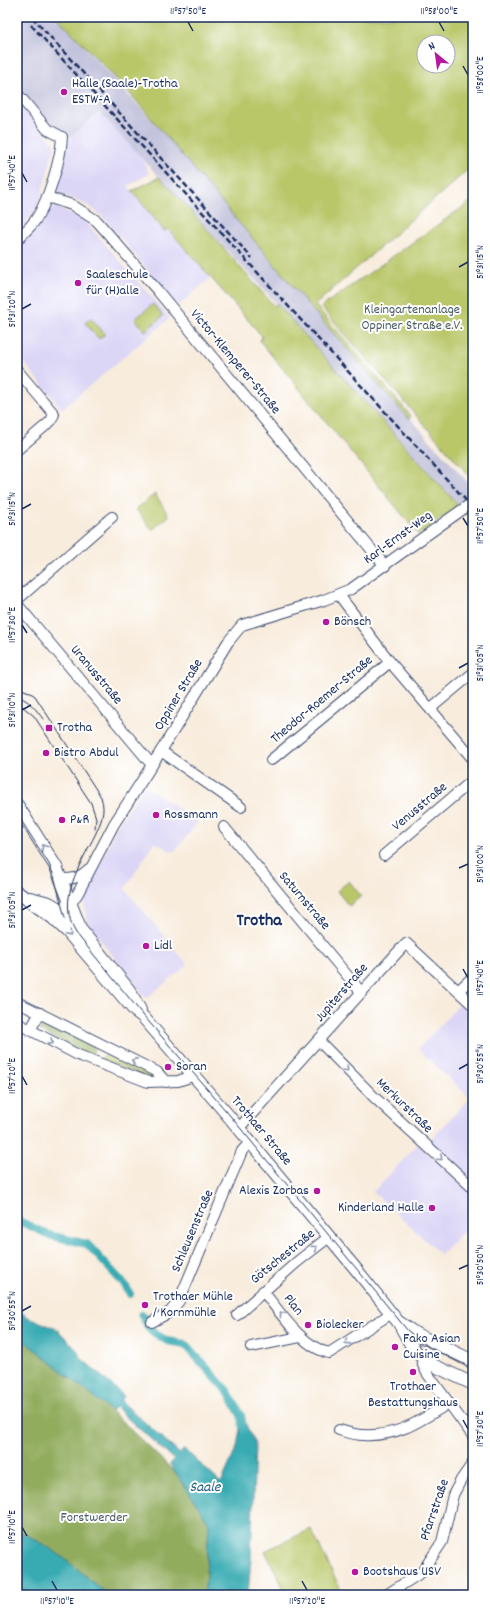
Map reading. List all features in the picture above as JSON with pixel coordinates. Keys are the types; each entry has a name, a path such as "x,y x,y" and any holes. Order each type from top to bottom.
{"main road":[{"path":"17,805 56,867 81,930"},
{"name":"Trothaer Straße","path":"20,894 67,931 135,1011 143,1017 239,1128 329,1237 395,1318 410,1343 422,1357 435,1366 473,1384"},
{"name":"Trothaer Straße","path":"20,894 49,903 59,909 81,930 129,990 138,1004 143,1017"},
{"name":"Trothaer Straße","path":"395,1318 416,1334 473,1361"}],"street":[{"path":"17,93 47,130 62,137 62,148 47,197 35,220 17,240"},
{"name":"Victor-Klemperer-Straße","path":"47,197 72,205 97,221 157,290 384,566"},
{"path":"17,370 54,414 51,421 17,450"},
{"name":"Karl-Ernst-Weg","path":"339,595 351,589 473,502"},
{"path":"17,600 112,517"},
{"path":"339,595 390,662 431,708 473,760"},
{"name":"Oppiner Straße","path":"40,909 59,909 70,903 78,893 114,824 228,642 242,625 339,595"},
{"name":"Uranusstraße","path":"17,604 152,765"},
{"name":"Theodor-Roemer-Straße","path":"271,760 390,662"},
{"path":"431,708 473,673"},
{"path":"161,751 241,807"},
{"name":"Venusstraße","path":"384,855 473,780"},
{"name":"Saturnstraße","path":"224,827 361,992"},
{"name":"Oppiner Straße","path":"61,879 74,879 81,877 90,868"},
{"name":"Jupiterstraße","path":"239,1128 406,943 473,1005"},
{"path":"458,991 473,977"},
{"path":"17,1002 157,1072 166,1082"},
{"path":"30,1030 40,1013"},
{"path":"17,1023 78,1055 148,1082 178,1081 187,1078 192,1074"},
{"name":"Merkurstraße","path":"319,1041 374,1097 473,1188"},
{"path":"92,1061 100,1044"},
{"name":"Schleusenstraße","path":"152,1322 170,1312 179,1301 242,1151 250,1142"},
{"name":"Götschestraße","path":"237,1315 297,1262 329,1237"},
{"name":"Plan","path":"263,1291 300,1337 324,1352 329,1353 395,1318"},
{"path":"251,1347 300,1337"},
{"name":"Trothaer Straße","path":"422,1357 423,1365 427,1373 473,1436"},
{"path":"339,1430 362,1435 392,1433 409,1427 449,1403"},
{"name":"Pfarrstraße","path":"386,1595 422,1572 442,1542 453,1495 460,1480 473,1463"}],"shaded area":[{"path":"17,17 57,17 136,103 184,156 311,308 473,488 473,520 467,513 470,511 463,502 459,505 276,303 99,112 71,137 50,127 17,85"},
{"path":"17,100 55,145 38,206 17,234"},
{"path":"99,112 143,159 149,174 128,186 164,231 167,229 210,278 178,306 104,218 89,206 57,192 69,139"},
{"name":"Saaleschule für (H)alle","path":"57,207 83,219 170,318 62,409 17,354 17,248 40,225 50,209"},
{"path":"145,786 198,822 175,851 171,851 154,842 125,889 188,965 146,998 88,924 84,902 117,826"},
{"path":"463,1001 473,1011 473,1182 429,1141 470,1098 418,1049"},
{"name":"Kinderland Halle","path":"418,1144 473,1194 473,1221 441,1255 373,1192"}],"green space":[{"path":"57,17 473,17 473,165 315,305 411,416 409,419 311,308 128,91"},
{"path":"159,177 191,211 275,307 276,303 459,506 419,535 260,341 262,336 168,229 164,231 132,191"},
{"name":"Kleingartenanlage Oppiner Straße e.V.","path":"473,200 473,480 321,307"},
{"path":"153,304 163,316 145,331 135,319"},
{"path":"91,318 105,334 99,339 85,323"},
{"path":"155,494 169,516 152,530 136,509"},
{"path":"349,881 361,896 349,906 337,891"},
{"path":"45,1021 95,1047 91,1057 39,1030"},
{"path":"107,1054 154,1074 159,1078 151,1079 101,1059"},
{"name":"Forstwerder","path":"17,1335 111,1411 179,1476 209,1523 204,1595 107,1595 65,1559 42,1543 17,1531"},
{"path":"311,1529 342,1592 337,1595 287,1595 265,1551"}],"water":[{"name":"Saale","path":"17,1309 28,1317 57,1329 77,1350 80,1357 124,1396 121,1401 180,1454 184,1449 221,1483 237,1447 242,1416 255,1444 251,1560 248,1595 204,1595 209,1523 170,1464 174,1460 115,1407 111,1411 17,1335"},
{"path":"17,1531 42,1543 65,1559 107,1595 17,1595"}],"waterway":[{"path":"17,1220 49,1235 87,1244 125,1285 130,1294"},
{"path":"142,1315 150,1330 167,1341 185,1344 228,1392 241,1415 243,1428"}],"tram line":[{"path":"17,687 35,696 101,797 103,807 101,821 77,870 69,895 68,908 70,921 76,933 143,1015 227,1112 408,1331 429,1347 473,1370"},
{"path":"17,696 29,702 43,719"},
{"path":"17,704 22,706 34,716 91,803 96,818 95,829"},
{"path":"17,814 49,864 54,876 65,918"}],"railway":[{"path":"32,17 252,258"},
{"path":"31,25 473,508"}],"place":[{"name":"Halle (Saale)-Trotha ESTW-A","path":"64,92"},
{"name":"Saaleschule für (H)alle","path":"78,283"},
{"name":"Bönsch","path":"326,622"},
{"name":"Trotha","path":"49,728"},
{"name":"Bistro Abdul","path":"46,753"},
{"name":"Rossmann","path":"156,815"},
{"name":"P&R","path":"62,820"},
{"name":"Lidl","path":"146,946"},
{"name":"Soran","path":"168,1067"},
{"name":"Alexis Zorbas","path":"317,1191"},
{"name":"Kinderland Halle","path":"432,1208"},
{"name":"Trothaer Mühle / Kornmühle","path":"145,1305"},
{"name":"Biolecker","path":"308,1325"},
{"name":"Fako Asian Cuisine","path":"395,1347"},
{"name":"Trothaer Bestattungshaus","path":"413,1372"},
{"name":"Bootshaus USV","path":"355,1572"}],"district":[{"name":"Trotha","path":"259,921"}]}
